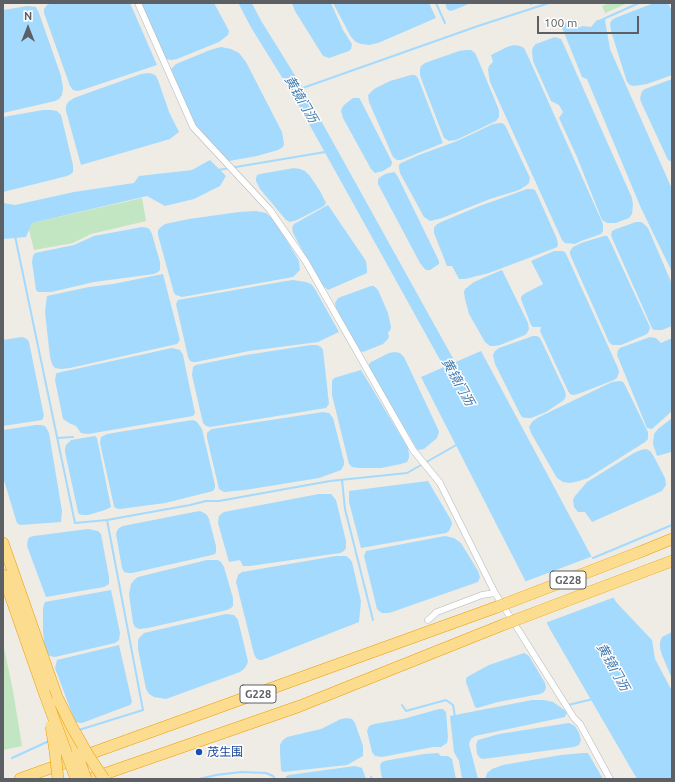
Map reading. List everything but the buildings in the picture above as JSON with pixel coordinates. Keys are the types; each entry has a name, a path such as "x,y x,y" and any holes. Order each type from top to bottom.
{"highway":[{"name":"G228","path":"20,779 496,607 672,539"},
{"path":"3,543 44,692 76,779"},
{"name":"G228","path":"90,779 300,706 505,624 672,561"},
{"path":"3,575 20,607 58,699 86,779"},
{"path":"44,692 54,743 58,779"},
{"path":"58,699 88,755 104,779"}],"street":[{"path":"138,3 193,127 270,210 306,262 413,450 440,483 495,593 574,718 580,724 610,779"},
{"path":"428,620 437,612 482,595 495,593"}],"green space":[{"path":"610,3 628,3 605,13 602,6"},
{"path":"142,198 146,221 91,234 73,243 34,250 29,230 32,223"},
{"path":"3,643 22,746 3,750"}],"water":[{"path":"52,3 130,3 157,65 82,90 73,90 70,86 44,13 44,9 47,5"},
{"path":"139,3 214,3 229,31 228,35 219,42 177,59 164,59"},
{"path":"292,3 331,3 343,30 352,44 351,49 329,58 323,56 295,11"},
{"path":"333,3 429,3 436,18 378,43 369,45 361,44 356,42 351,37"},
{"path":"445,3 471,3 450,11 447,9"},
{"path":"654,3 668,3 672,11 672,75 647,84 634,86 630,85 627,82 611,31 610,23 615,18"},
{"path":"28,6 36,7 39,13 61,76 63,88 62,95 55,101 3,113 3,10"},
{"path":"575,19 579,28 582,26 591,27 597,20 605,20 610,49 672,189 672,272 641,208 587,79 582,77 561,25"},
{"path":"555,37 561,39 563,43 632,198 632,214 629,218 616,223 607,223 602,220 577,157 559,118 563,112 559,105 551,101 533,61 533,47 536,44"},
{"path":"514,45 524,48 527,54 603,224 603,231 601,234 575,244 565,243 562,240 490,82 488,70 489,66 493,62 491,55"},
{"path":"221,47 231,49 239,53 246,62 282,132 284,144 283,147 278,150 257,156 223,161 213,153 198,132 170,70 176,64"},
{"path":"466,50 471,50 477,57 499,110 499,117 496,121 456,140 449,141 444,138 422,81 420,69 425,63"},
{"path":"148,73 156,76 169,112 179,132 170,139 81,165 66,111 68,102 74,98 141,74"},
{"path":"415,75 418,78 443,143 401,160 397,160 393,157 369,102 368,95 374,89 390,81"},
{"path":"672,79 672,162 668,160 640,98 642,91 645,89"},
{"path":"353,98 359,98 361,101 392,162 391,166 383,171 375,173 371,169 343,118 341,111 342,108"},
{"path":"43,110 57,111 61,115 73,165 73,172 67,176 3,192 3,117"},
{"path":"501,123 506,127 530,178 529,183 519,190 490,199 442,218 430,221 424,217 400,173 399,165 493,124"},
{"path":"210,160 226,176 220,186 194,199 165,206 147,196 32,223 26,237 3,239 3,203 15,205 74,192 134,183 139,176 192,170"},
{"path":"294,168 305,171 310,176 326,203 324,206 290,222 286,220 260,189 256,178 257,175 260,174"},
{"path":"394,172 398,177 439,261 439,264 430,270 426,270 420,263 378,184 379,178 385,174"},
{"path":"527,189 535,190 557,239 557,247 489,273 459,279 452,266 447,266 434,233 434,228 436,225 477,207"},
{"path":"328,205 366,261 367,273 328,290 320,283 293,233 292,228 294,224"},
{"path":"256,211 266,213 278,226 299,261 300,270 293,277 182,297 176,295 174,293 158,235 158,230 165,224 189,219"},
{"path":"636,222 641,222 648,228 672,284 672,326 662,330 654,330 652,328 611,235 612,231"},
{"path":"142,227 148,228 152,234 160,262 160,270 158,272 154,274 94,282 51,292 38,292 36,290 32,262 35,253 74,245 94,236"},
{"path":"607,236 610,241 650,328 648,333 645,335 621,345 612,345 609,342 570,254 573,247"},
{"path":"554,251 565,252 619,372 617,378 614,380 573,395 568,391 540,331 541,327 533,327 531,325 521,299 524,294 543,284 531,261"},
{"path":"502,270 528,323 529,329 525,335 500,345 490,346 485,342 469,314 464,292 465,289 474,282"},
{"path":"163,274 180,340 177,344 70,368 55,368 50,357 45,312 47,296"},
{"path":"293,280 311,284 339,332 318,342 249,351 196,362 190,361 176,304 178,300"},
{"path":"374,286 378,290 388,313 391,327 390,331 388,332 389,337 383,344 363,352 359,350 336,309 335,303 338,298"},
{"path":"533,336 540,338 566,396 564,400 546,412 531,418 526,418 522,417 520,414 495,364 493,355 499,348"},
{"path":"22,337 27,339 29,342 44,416 42,420 3,426 3,340"},
{"path":"650,337 656,338 661,343 672,338 672,411 652,429 647,428 617,355 620,348"},
{"path":"317,345 323,350 329,404 326,408 210,427 203,423 192,375 193,367 196,365 246,355"},
{"path":"172,348 180,350 183,355 195,413 193,416 88,434 81,433 76,426 63,419 55,380 57,373"},
{"path":"481,351 616,602 652,640 655,659 672,691 672,779 637,779 551,631 421,377"},
{"path":"389,353 400,353 404,357 439,432 437,438 424,449 417,449 369,368 369,364 371,362"},
{"path":"361,370 408,448 409,458 407,462 381,468 359,468 352,467 349,464 332,395 332,381 334,378"},
{"path":"620,381 625,385 648,432 648,439 588,478 570,483 563,482 557,478 529,427 537,418 612,382"},
{"path":"323,412 329,413 333,418 344,461 344,465 341,470 319,478 245,490 224,492 219,489 207,438 207,433 209,431 212,429"},
{"path":"672,418 672,454 671,452 657,456 653,444 654,434"},
{"path":"193,420 197,422 202,429 215,485 213,491 165,503 120,509 115,508 100,443 101,437 107,434"},
{"path":"36,425 45,426 49,433 62,511 61,522 20,525 17,523 3,477 3,430"},
{"path":"95,436 97,438 111,507 88,515 82,515 78,512 65,448 71,440"},
{"path":"646,449 653,455 665,478 666,485 662,491 592,522 585,512 578,512 574,507 573,500 587,482 634,453"},
{"path":"428,481 451,520 452,524 449,531 446,533 361,548 349,502 349,491"},
{"path":"319,494 331,494 336,500 346,541 346,548 344,551 340,553 250,566 243,566 240,560 229,562 218,523 219,516 221,514 224,512"},
{"path":"200,511 207,515 209,519 216,546 215,554 132,573 124,572 116,534 119,528"},
{"path":"88,529 98,531 101,534 109,584 104,587 46,597 27,546 28,539 34,536"},
{"path":"445,536 454,538 461,543 478,571 480,577 478,582 389,613 382,613 379,611 377,609 364,556 366,551"},
{"path":"336,556 346,556 352,562 361,601 359,622 262,660 256,658 236,582 238,575 242,572"},
{"path":"207,560 218,560 224,567 233,598 233,606 231,608 148,628 139,629 135,627 133,623 129,594 131,584 134,580 138,577"},
{"path":"111,590 120,633 118,641 115,643 55,657 47,654 45,650 43,631 43,609 45,602"},
{"path":"226,614 234,615 238,620 248,662 244,669 240,672 166,699 154,697 149,694 146,689 138,649 138,640 140,637 144,633"},
{"path":"672,632 672,679 662,655 660,642 662,637"},
{"path":"119,645 132,702 130,705 82,723 75,722 55,668 57,660"},
{"path":"524,653 529,656 545,683 546,688 544,692 477,708 475,707 466,682 467,677 489,665"},
{"path":"532,700 553,702 567,712 565,717 475,736 471,739 469,744 478,779 462,779 459,761 454,752 450,716"},
{"path":"443,709 446,712 448,737 447,743 441,747 433,747 382,757 375,756 372,752 367,731 369,726 403,719"},
{"path":"341,719 352,719 355,723 363,746 363,756 347,765 283,772 281,770 280,745 287,737 321,729"},
{"path":"569,723 575,726 581,740 579,745 574,747 483,759 477,754 476,744 478,740 499,734"},
{"path":"438,753 441,756 448,756 452,759 456,779 382,779 380,766 384,761"},
{"path":"588,753 603,779 485,779 487,773 492,769 503,765 561,755"},
{"path":"355,766 362,768 366,779 286,779 286,776 289,775"}],"pier":[{"path":"593,556 615,597 545,623 524,582"}],"waterway":[{"name":"黄镜门沥","path":"245,3 256,24 297,90 457,378"},
{"path":"436,3 445,23"},
{"path":"297,90 478,26 549,3"},
{"path":"599,21 639,3"},
{"path":"218,170 331,151"},
{"path":"15,236 75,523 107,520 206,501 219,501 330,481 407,473 458,444"},
{"path":"57,438 73,437"},
{"path":"342,480 345,509 373,620"},
{"path":"79,730 143,710 107,520"},
{"path":"593,558 672,525"},
{"path":"568,705 593,699"},
{"path":"402,705 406,711 446,700 453,705 455,717"},
{"path":"12,758 49,741"},
{"path":"199,779 241,772 266,773 273,776 275,779"}],"place":[{"name":"茂生围","path":"199,752"}]}
